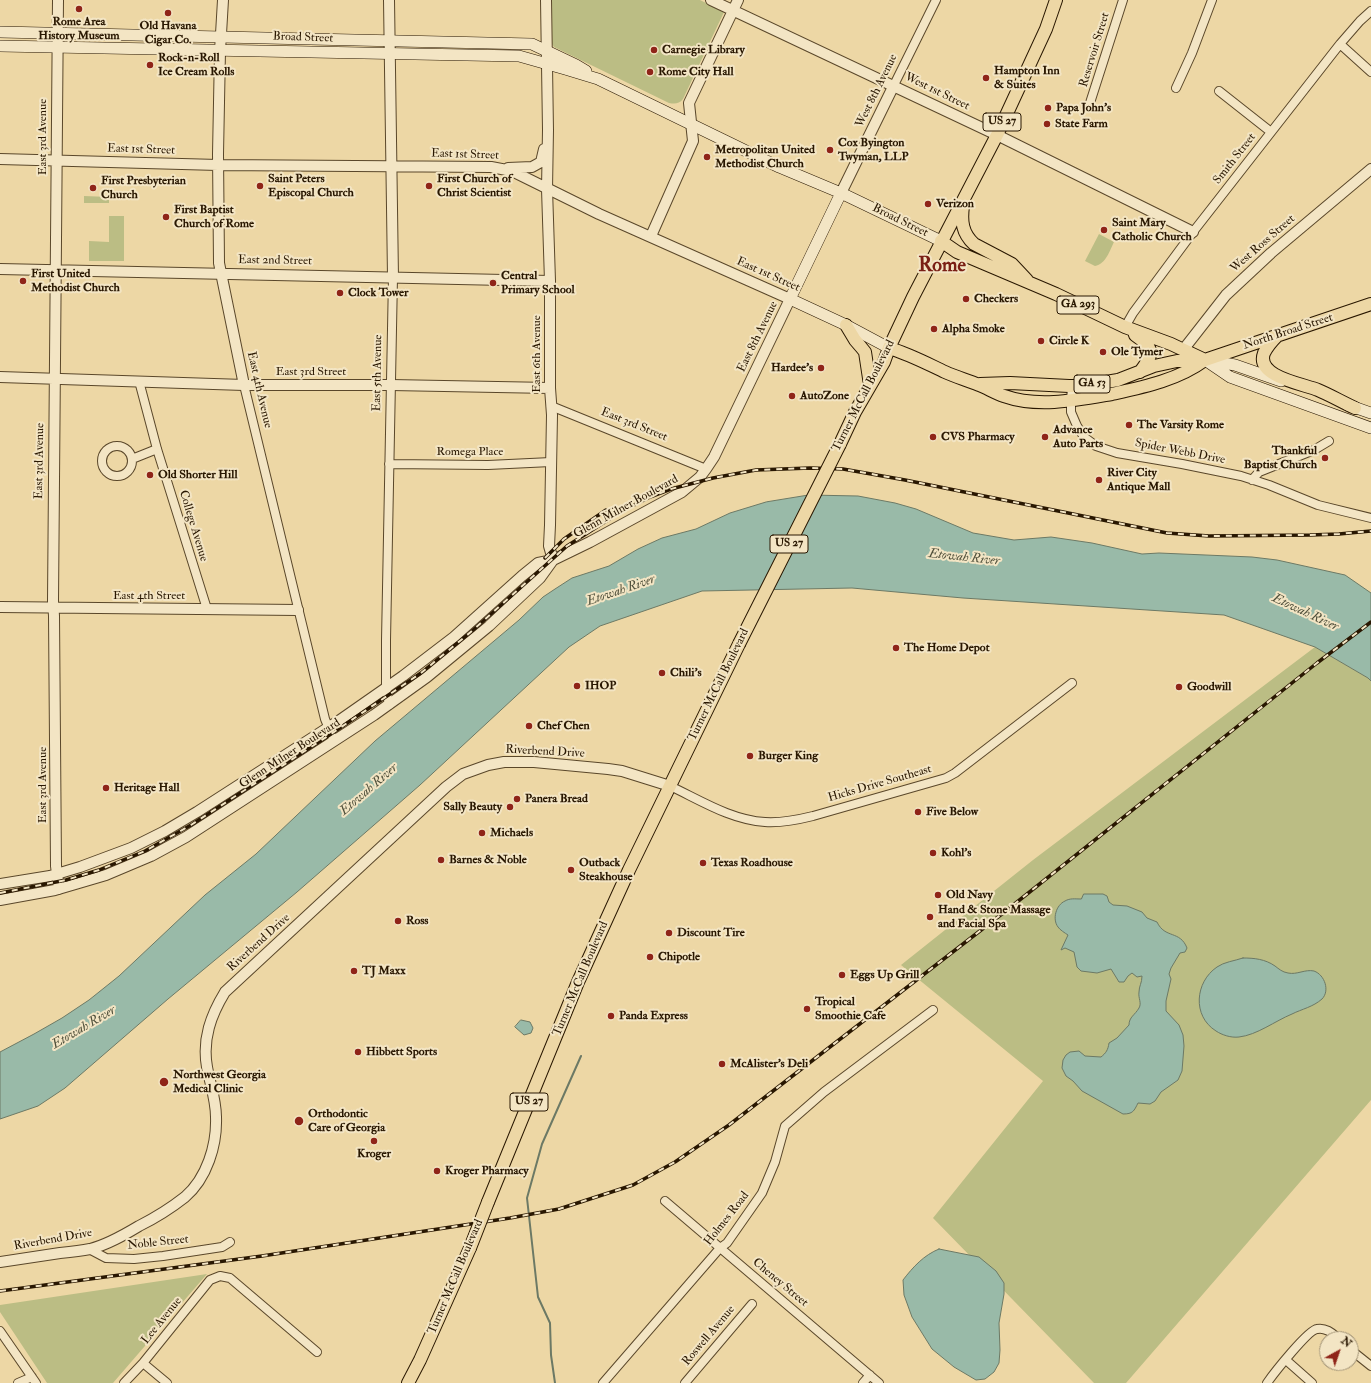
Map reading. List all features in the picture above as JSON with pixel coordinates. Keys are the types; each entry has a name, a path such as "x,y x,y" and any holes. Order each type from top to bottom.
{"main road":[{"name":"Turner McCall Boulevard","path":"408,1383 420,1360 470,1248 578,982 629,870 739,644 855,412 884,362 889,348 941,241 996,135 1046,29 1056,0"},
{"name":"Broad Street","path":"0,32 532,44 576,65 598,79 779,166 841,193 941,241 957,252 1056,294 1125,327 1205,360"},
{"name":"Broad Street","path":"0,46 519,56 598,79"},
{"name":"East 8th Avenue","path":"790,300 841,193"},
{"path":"964,198 961,220 964,231 969,240 1012,264 1031,284"},
{"name":"East 1st Street","path":"790,300 846,325 889,348"},
{"name":"North Broad Street","path":"1205,360 1371,304"},
{"path":"846,325 855,340 865,352 870,386"},
{"path":"1125,327 1147,344 1150,349 1150,358 1140,372"},
{"path":"1277,336 1267,348 1263,357 1264,363 1268,370 1281,377 1318,390 1355,408"},
{"name":"GA 53","path":"889,348 905,352 944,372 1004,396 1034,401 1071,402 1134,390 1155,384 1195,368 1205,360"},
{"name":"GA 53","path":"976,384 1010,383 1072,386 1094,384 1118,380 1154,366 1177,361 1205,360"},
{"name":"GA 293","path":"1205,360 1235,364 1371,413"},
{"name":"GA 293","path":"1205,360 1230,377 1371,428"}],"street":[{"name":"East 3rd Avenue","path":"58,0 54,379 54,608 57,874 60,889"},
{"name":"East 4th Avenue","path":"224,0 220,51 218,165 220,273 244,385 298,610 325,719 334,741"},
{"name":"East 5th Avenue","path":"388,0 392,276 386,581 386,688 389,705"},
{"name":"East 6th Avenue","path":"546,0 548,130 547,189 550,280 551,406 549,546 553,560"},
{"name":"West 1st Street","path":"711,0 996,135 1193,232"},
{"path":"651,236 693,141 689,103 738,0"},
{"name":"West 8th Avenue","path":"841,193 936,0"},
{"name":"Reservoir Street","path":"1089,106 1123,0"},
{"path":"1176,88 1192,53 1212,0"},
{"name":"Smith Street","path":"1125,327 1133,313 1193,232 1340,44 1371,11"},
{"path":"1340,44 1371,72"},
{"path":"1219,91 1271,132"},
{"path":"502,168 532,167 542,162 548,130"},
{"name":"East 1st Street","path":"0,159 218,165 502,168 512,171 547,189 790,300"},
{"name":"West Ross Street","path":"1183,350 1226,295 1277,248 1371,169"},
{"name":"East 2nd Street","path":"0,269 550,280"},
{"name":"East 8th Avenue","path":"706,469 724,438 790,300"},
{"name":"East 3rd Street","path":"0,378 244,385 390,385 550,388"},
{"name":"College Avenue","path":"139,381 157,449 207,609"},
{"name":"Spider Webb Drive","path":"1072,386 1072,412 1077,426 1084,437 1096,446 1117,453 1241,476 1269,485 1318,505 1371,518"},
{"name":"East 3rd Street","path":"551,406 706,469"},
{"path":"1252,480 1260,472 1314,450 1329,441"},
{"path":"132,459 157,449"},
{"name":"Romega Place","path":"389,464 488,465 551,462"},
{"name":"Glenn Milner Boulevard","path":"0,884 57,874 107,858 165,831 329,727 386,688 454,637 532,567 538,563 553,560 596,539 682,492 706,469"},
{"name":"Glenn Milner Boulevard","path":"0,900 60,889 106,875 151,856 176,843 389,705 449,660 489,626 540,578 553,560"},
{"name":"East 4th Street","path":"0,607 298,610"},
{"name":"Hicks Drive Southeast","path":"670,786 723,812 740,818 765,822 792,821 813,816 946,778 956,773 1072,682"},
{"name":"Riverbend Drive","path":"0,1262 89,1249 109,1242 159,1216 186,1196 202,1175 214,1146 216,1117 214,1095 207,1066 205,1045 209,1025 225,992 446,787 463,774 488,765 504,762 534,762 622,771 670,786"},
{"name":"Holmes Road","path":"604,1383 720,1248 727,1243 762,1193 775,1162 785,1126 824,1092 933,1010"},
{"name":"Cheney Street","path":"665,1201 879,1383"},
{"name":"Noble Street","path":"89,1249 106,1258 134,1259 222,1247 230,1242"},
{"name":"Lee Avenue","path":"124,1383 143,1363 210,1280 220,1276 230,1278 317,1352"},
{"name":"Roswell Avenue","path":"685,1383 752,1304"},
{"path":"1267,1383 1313,1330 1319,1328 1329,1331"},
{"path":"0,1331 34,1380 18,1383"},
{"path":"1359,1356 1371,1366"},
{"path":"1286,1360 1312,1383"},
{"path":"143,1363 167,1383"},
{"path":"863,1383 870,1375"}],"green space":[{"name":"Rome City Hall","path":"550,0 700,0 724,12 683,99 678,103 673,104 554,47 552,44"},
{"path":"84,196 109,197 109,203 84,203"},
{"path":"109,216 124,216 124,261 89,261 89,241 109,242"},
{"path":"1099,234 1114,242 1105,260 1099,265 1095,266 1085,261"},
{"path":"1315,647 1371,681 1371,1100 1126,1383 1094,1383 933,1218 1043,1081 901,965 1033,860"},
{"path":"207,1274 113,1383 47,1383 0,1312 0,1305"}],"water":[{"name":"Etowah River","path":"809,495 858,496 895,503 916,509 973,533 1014,540 1051,537 1092,543 1142,554 1159,553 1252,557 1277,560 1345,575 1371,593 1371,681 1315,647 1224,615 963,598 852,588 702,591 600,626 569,647 420,785 297,892 168,999 65,1088 38,1106 0,1119 0,1052 62,1018 89,1000 119,976 205,895 256,854 375,741 519,620 543,597 572,578 609,566 638,549 662,538 696,529 730,513 766,502"},
{"path":"1084,894 1103,894 1107,896 1109,902 1113,905 1127,906 1142,912 1147,918 1157,922 1164,931 1177,936 1184,942 1187,948 1185,952 1180,953 1171,968 1169,974 1171,979 1166,1001 1166,1011 1179,1025 1183,1035 1184,1046 1182,1071 1178,1080 1161,1092 1155,1101 1150,1104 1138,1103 1131,1113 1123,1114 1082,1091 1066,1076 1062,1068 1063,1060 1070,1052 1079,1051 1085,1056 1101,1057 1108,1048 1109,1043 1117,1038 1129,1025 1131,1018 1139,1008 1140,1004 1139,990 1142,976 1137,977 1132,973 1124,982 1119,982 1111,969 1097,973 1081,971 1077,967 1074,952 1065,948 1061,950 1068,935 1056,924 1055,916 1057,909 1065,901 1071,899 1081,899"},
{"path":"1243,958 1263,960 1288,973 1314,971 1321,976 1325,984 1326,992 1322,999 1315,1004 1252,1034 1230,1037 1221,1034 1208,1025 1203,1017 1199,999 1201,990 1204,981 1217,967"},
{"path":"521,1020 530,1022 533,1028 531,1033 524,1035 515,1027"},
{"path":"939,1249 979,1257 996,1271 1004,1283 1004,1294 999,1323 999,1363 994,1372 985,1379 976,1380 954,1367 932,1349 912,1317 904,1295 903,1280 919,1262"}],"waterway":[{"path":"555,1383 551,1355 550,1323 538,1297 527,1198 542,1144 581,1056"}],"railway":[{"path":"0,893 66,880 99,870 145,851 191,825 331,734 421,673 472,631 567,546 622,511 650,497 671,489 713,478 756,470 810,468 843,469 905,480 1167,533 1209,536 1310,535 1371,531"},
{"path":"545,558 564,539 606,510"},
{"path":"0,1291 262,1256 510,1218 559,1209 633,1185 675,1162 729,1125 1007,910 1317,663 1371,622"}],"place":[{"name":"Rome Area History Museum","path":"79,9"},
{"name":"Old Havana Cigar Co.","path":"168,13"},
{"name":"Carnegie Library","path":"654,50"},
{"name":"Rock-n-Roll Ice Cream Rolls","path":"150,65"},
{"name":"Rome City Hall","path":"650,72"},
{"name":"Hampton Inn & Suites","path":"986,78"},
{"name":"Papa John's","path":"1048,108"},
{"name":"State Farm","path":"1047,124"},
{"name":"Cox Byington Twyman, LLP","path":"830,150"},
{"name":"Metropolitan United Methodist Church","path":"707,157"},
{"name":"Saint Peters Episcopal Church","path":"260,186"},
{"name":"First Church of Christ Scientist","path":"429,186"},
{"name":"First Presbyterian Church","path":"93,188"},
{"name":"Verizon","path":"928,204"},
{"name":"First Baptist Church of Rome","path":"166,217"},
{"name":"Saint Mary Catholic Church","path":"1104,230"},
{"name":"First United Methodist Church","path":"23,281"},
{"name":"Central Primary School","path":"493,283"},
{"name":"Clock Tower","path":"340,293"},
{"name":"Checkers","path":"966,299"},
{"name":"Alpha Smoke","path":"934,329"},
{"name":"Circle K","path":"1041,341"},
{"name":"Ole Tymer","path":"1103,352"},
{"name":"Hardee's","path":"821,368"},
{"name":"AutoZone","path":"792,396"},
{"name":"The Varsity Rome","path":"1129,425"},
{"name":"CVS Pharmacy","path":"933,437"},
{"name":"Advance Auto Parts","path":"1045,437"},
{"name":"Thankful Baptist Church","path":"1325,458"},
{"name":"Old Shorter Hill","path":"150,475"},
{"name":"River City Antique Mall","path":"1099,480"},
{"name":"The Home Depot","path":"896,648"},
{"name":"Chili's","path":"662,673"},
{"name":"IHOP","path":"577,686"},
{"name":"Goodwill","path":"1179,687"},
{"name":"Chef Chen","path":"529,726"},
{"name":"Burger King","path":"750,756"},
{"name":"Heritage Hall","path":"106,788"},
{"name":"Panera Bread","path":"517,799"},
{"name":"Sally Beauty","path":"510,807"},
{"name":"Five Below","path":"918,812"},
{"name":"Michaels","path":"482,833"},
{"name":"Kohl's","path":"933,853"},
{"name":"Barnes & Noble","path":"441,860"},
{"name":"Texas Roadhouse","path":"703,863"},
{"name":"Outback Steakhouse","path":"571,870"},
{"name":"Old Navy","path":"938,895"},
{"name":"Hand & Stone Massage and Facial Spa","path":"930,917"},
{"name":"Ross","path":"398,921"},
{"name":"Discount Tire","path":"669,933"},
{"name":"Chipotle","path":"650,957"},
{"name":"TJ Maxx","path":"354,971"},
{"name":"Eggs Up Grill","path":"842,975"},
{"name":"Tropical Smoothie Cafe","path":"807,1009"},
{"name":"Panda Express","path":"611,1016"},
{"name":"Hibbett Sports","path":"358,1052"},
{"name":"McAlister's Deli","path":"722,1064"},
{"name":"Northwest Georgia Medical Clinic","path":"164,1082"},
{"name":"Orthodontic Care of Georgia","path":"299,1121"},
{"name":"Kroger","path":"374,1141"},
{"name":"Kroger Pharmacy","path":"437,1171"}],"district":[{"name":"Rome","path":"942,267"}]}
